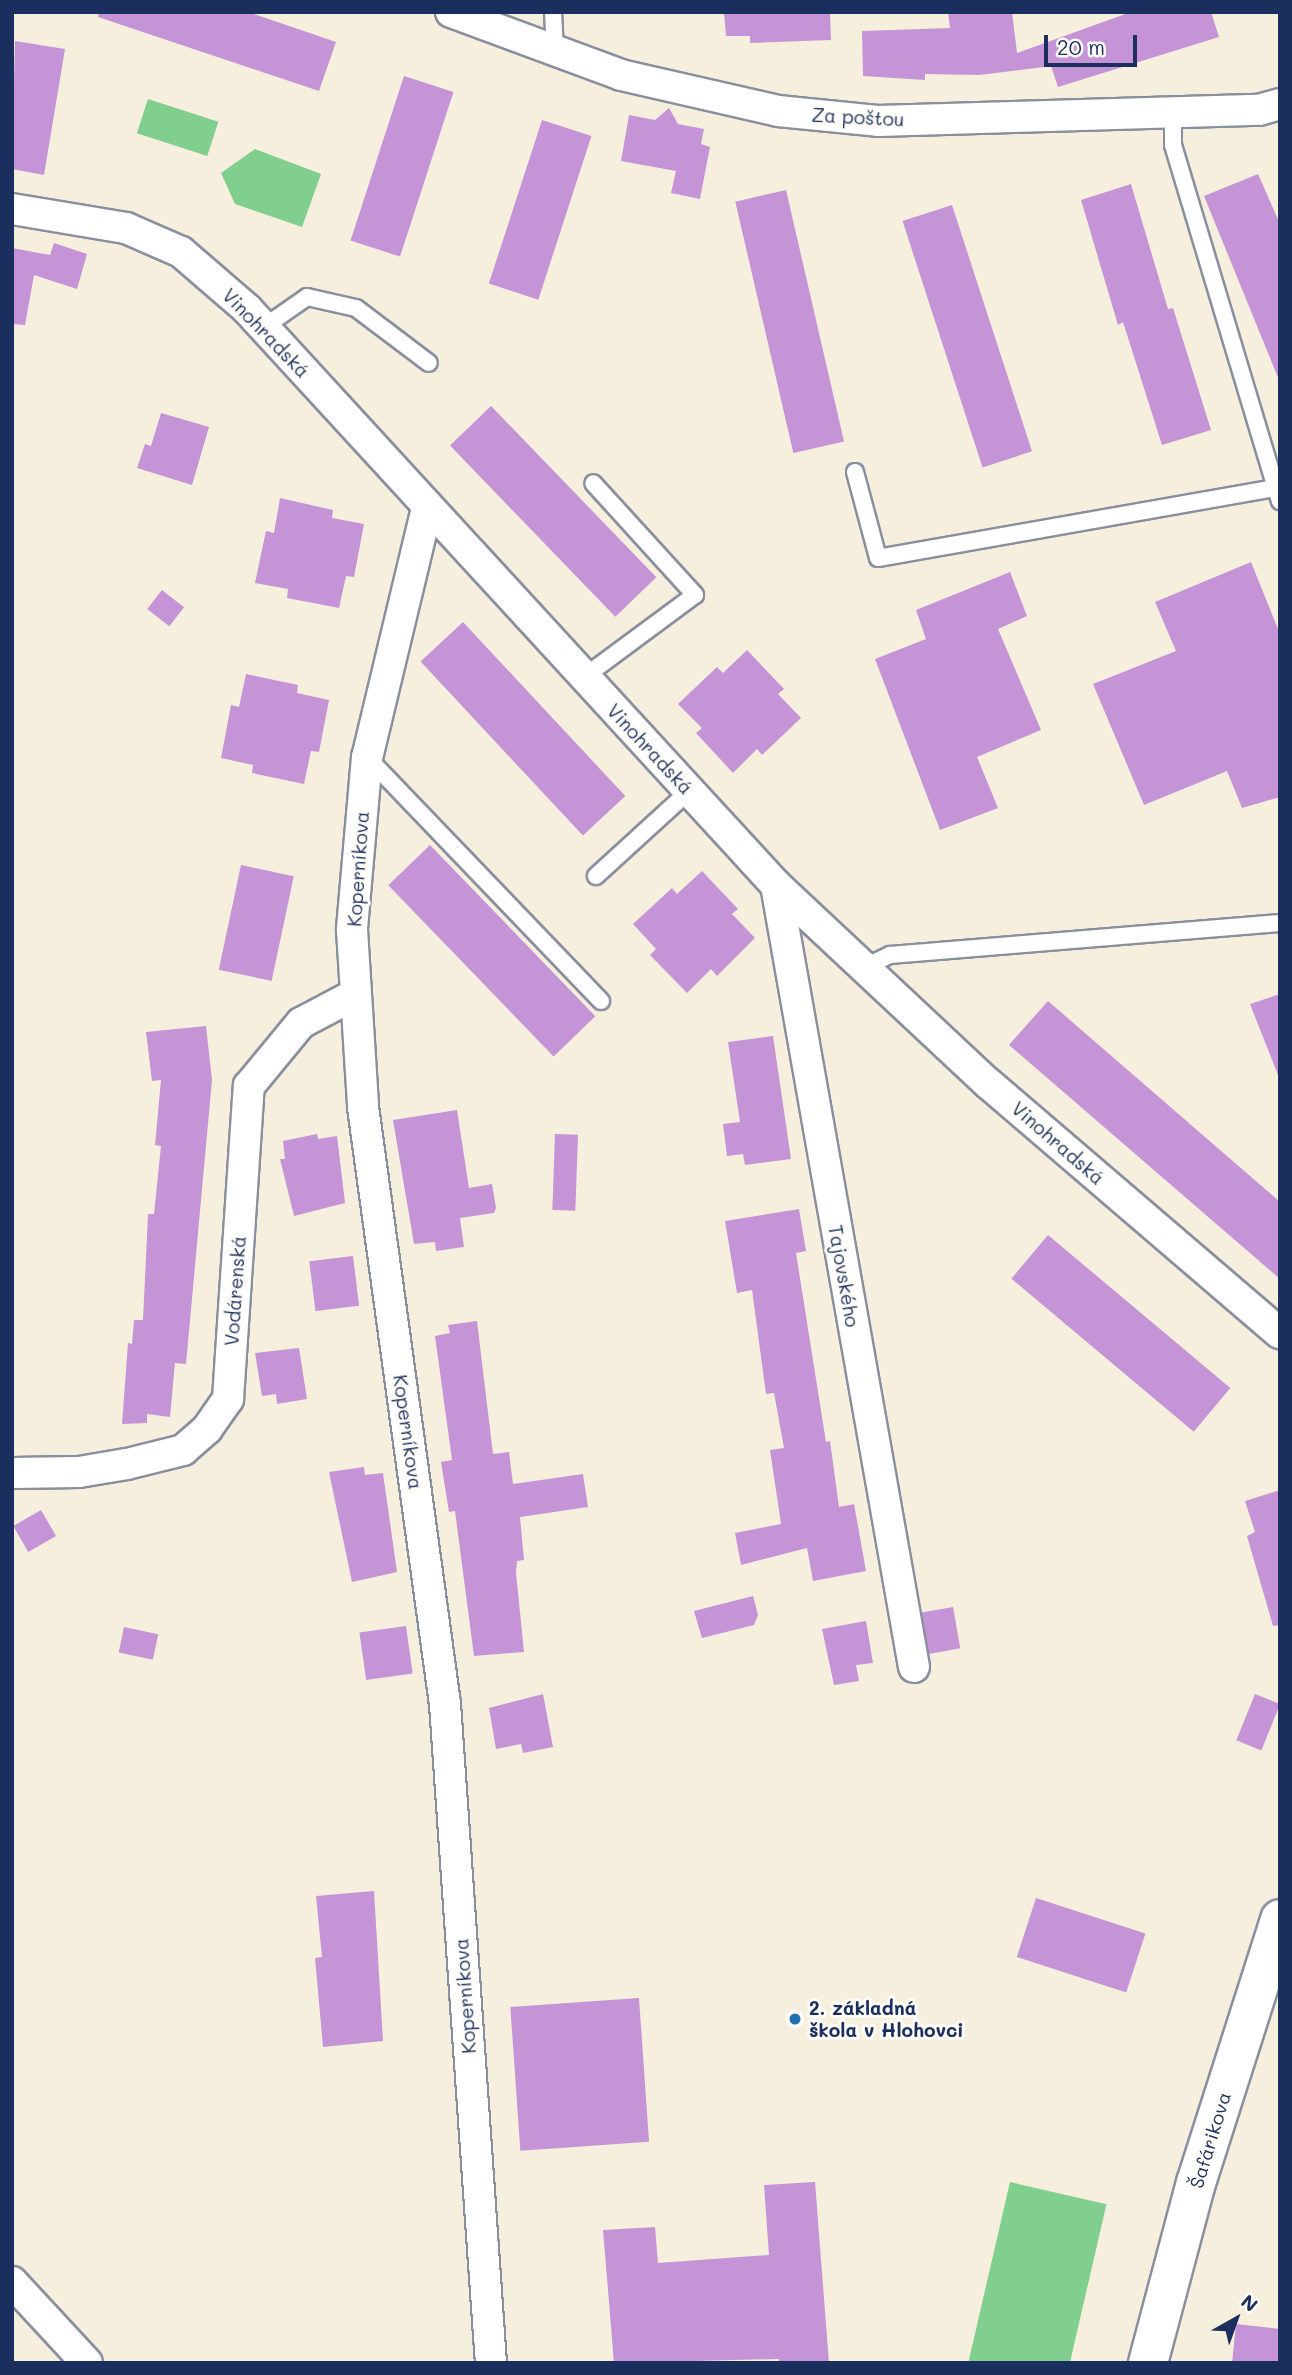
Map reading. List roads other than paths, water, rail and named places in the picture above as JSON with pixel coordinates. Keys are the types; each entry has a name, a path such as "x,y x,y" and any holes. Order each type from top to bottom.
{"main road":[{"name":"Šafárikova","path":"1148,2363 1196,2183 1280,1919"}],"street":[{"name":"Za poštou","path":"451,12 621,75 778,111 866,120 1259,110 1280,104"},
{"name":"Vinohradská","path":"12,209 126,229 181,252 264,327 427,508 776,885 989,1084 1280,1333"},
{"name":"Koperníkova","path":"427,508 367,757 352,930 363,1107 445,1704 491,2363"},
{"name":"Tajovského","path":"776,885 914,1667"},
{"name":"Vodárenská","path":"12,1473 79,1472 127,1464 183,1450 207,1429 228,1399 249,1086 301,1023 356,994"},
{"path":"12,2282 87,2363"}],"lane":[{"path":"553,12 555,51"},
{"path":"855,472 878,558 1278,492 1172,145 1173,113"},
{"path":"264,327 307,297 356,308 429,363"},
{"path":"584,677 695,595 593,483"},
{"path":"367,757 601,1001"},
{"path":"596,876 689,791"},
{"path":"863,968 890,955 1280,923"}],"place":[{"name":"2. základná škola v Hlohovci","path":"795,2019"}]}
